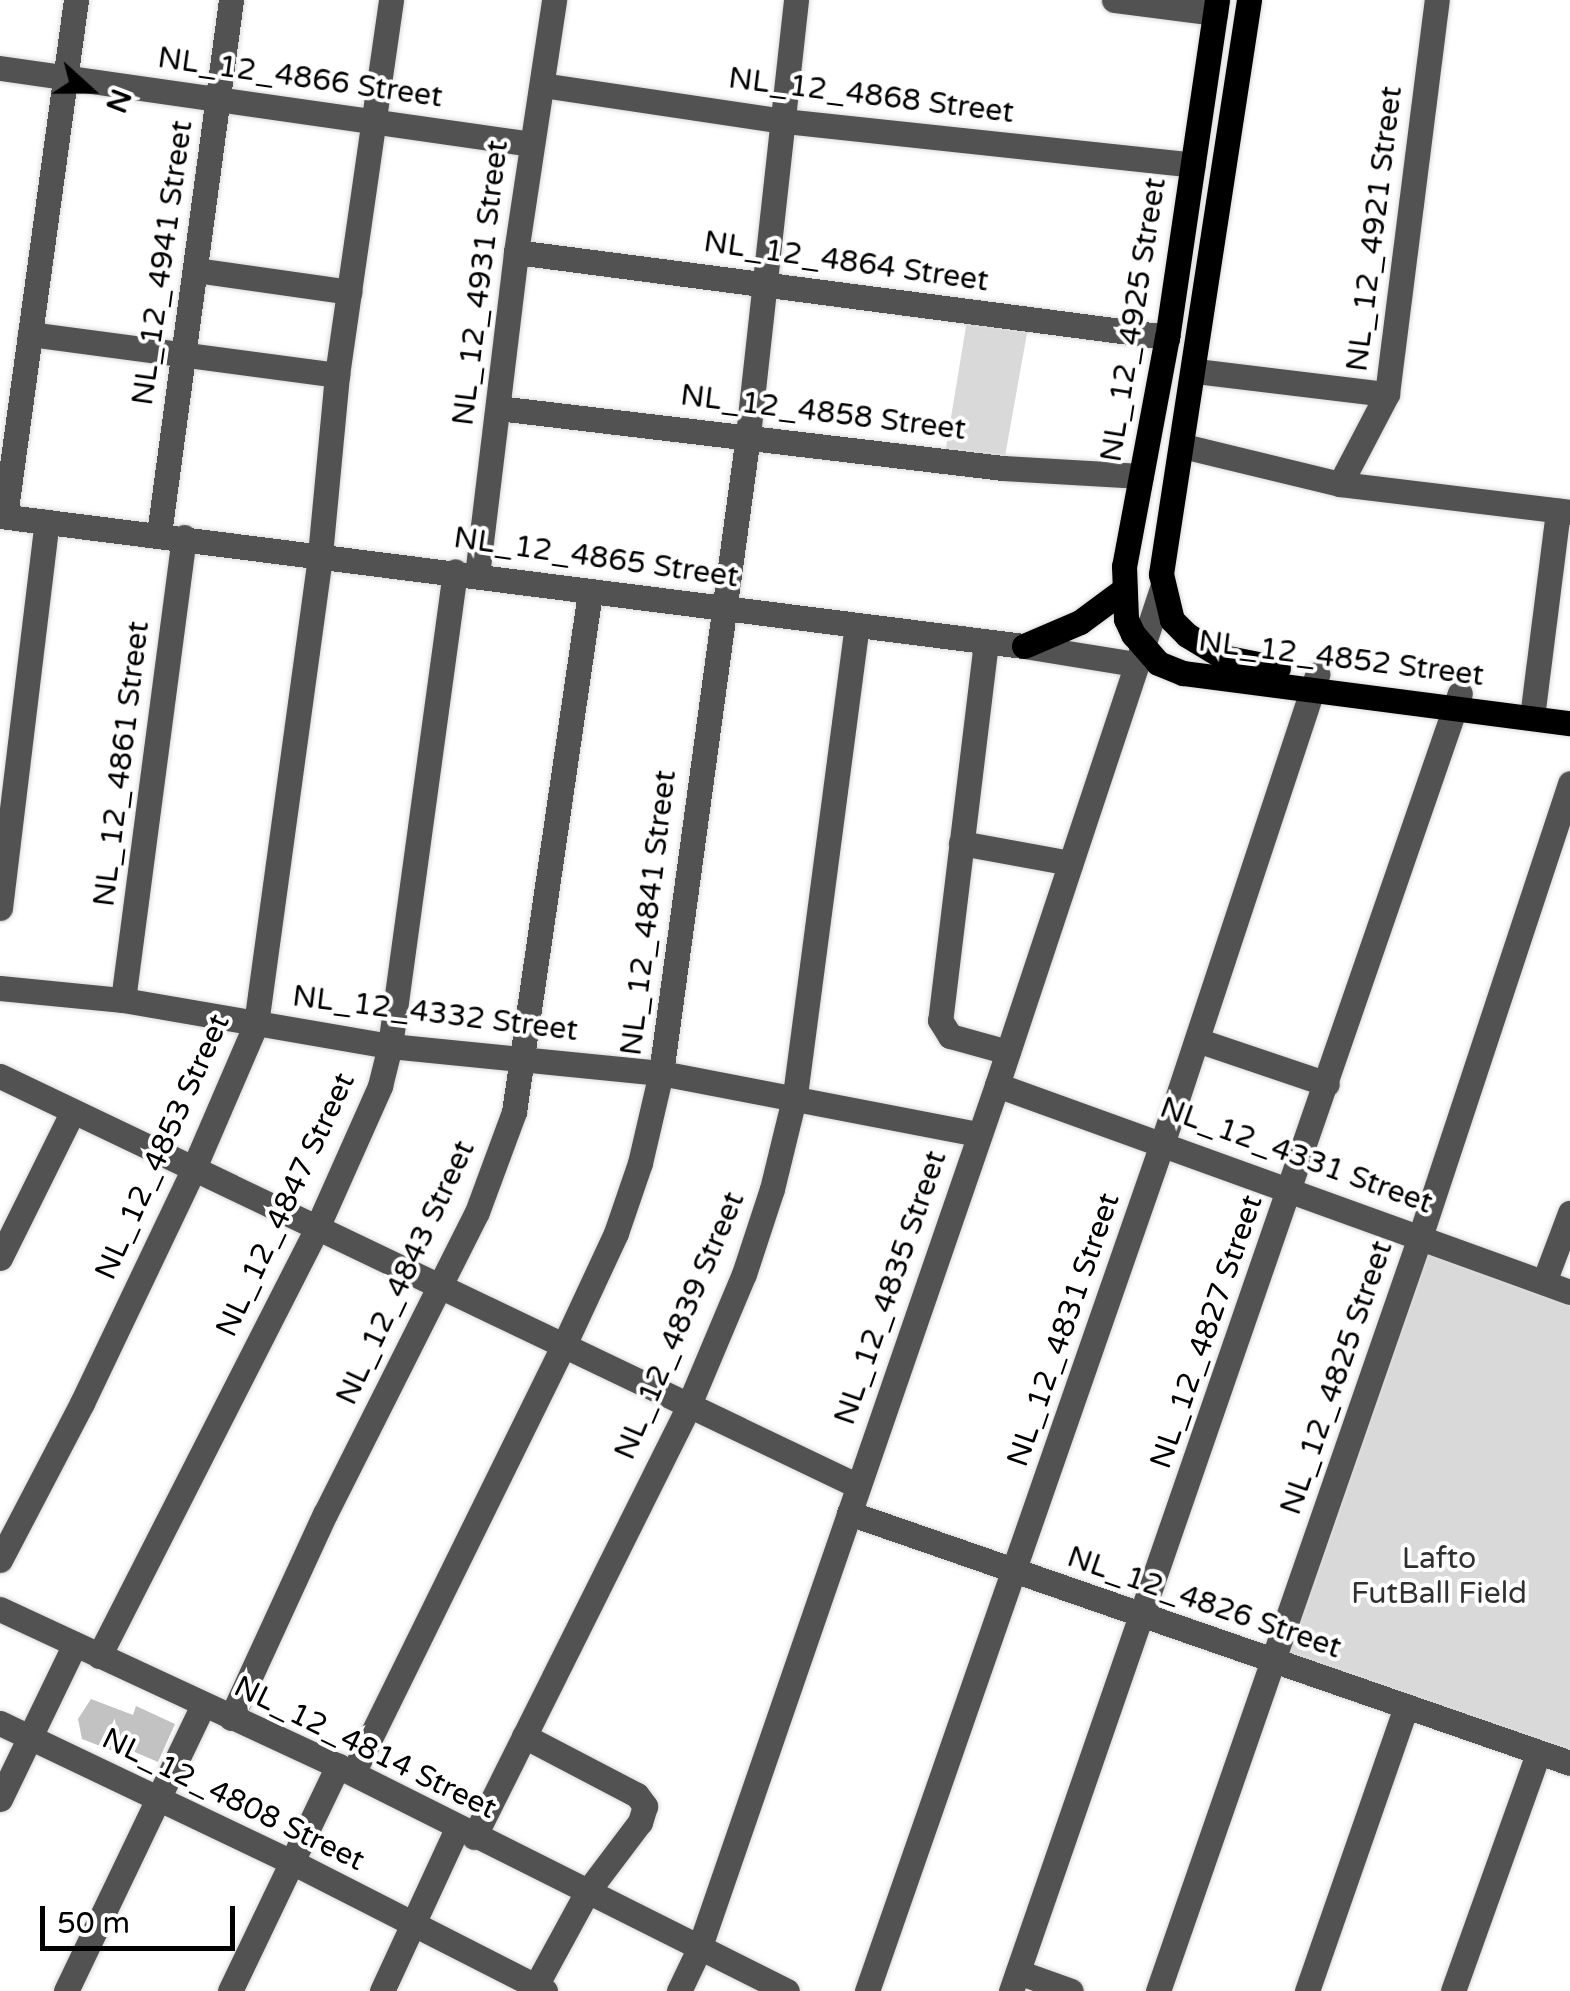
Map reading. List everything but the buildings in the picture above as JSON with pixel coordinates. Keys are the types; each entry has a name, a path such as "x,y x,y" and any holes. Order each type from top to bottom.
{"main road":[{"path":"1162,588 1249,0"},
{"name":"NL_12_4925 Street","path":"1138,655 1126,619 1122,590 1168,337 1216,6"},
{"path":"1179,256 1212,258"},
{"name":"NL_12_4852 Street","path":"1162,588 1172,620 1203,648 1316,680"},
{"path":"1024,646 1080,622 1122,590"},
{"name":"NL_12_4852 Street","path":"1138,655 1184,673 1316,680 1533,710 1570,723"},
{"name":"NL_12_4852 Street","path":"1533,710 1570,707"}],"street":[{"path":"3,516 76,0"},
{"name":"NL_12_4941 Street","path":"172,535 182,356 231,0"},
{"name":"NL_12_4853 Street","path":"0,1560 82,1402 193,1170 256,1024 320,555 337,374 390,0"},
{"name":"NL_12_4931 Street","path":"466,573 498,408 516,252 554,0"},
{"name":"NL_12_4841 Street","path":"230,1991 292,1862 345,1769 564,1345 616,1233 640,1163 661,1073 721,608 748,435 796,0"},
{"path":"1114,0 1216,6"},
{"name":"NL_12_4921 Street","path":"1196,371 1387,394 1437,0"},
{"name":"NL_12_4866 Street","path":"0,68 532,144"},
{"name":"NL_12_4868 Street","path":"542,85 784,121 1192,165"},
{"name":"NL_12_4864 Street","path":"516,252 1168,337"},
{"path":"196,270 348,292"},
{"path":"30,334 337,374"},
{"path":"1340,484 1387,394"},
{"name":"NL_12_4858 Street","path":"498,408 1003,468 1141,476"},
{"path":"1183,446 1340,484 1564,512 1533,710"},
{"name":"NL_12_4865 Street","path":"3,516 986,642 1138,655"},
{"path":"0,908 47,522"},
{"name":"NL_12_4861 Street","path":"124,1000 172,535"},
{"name":"NL_12_4847 Street","path":"99,1656 316,1230 365,1125 390,1046 466,573"},
{"path":"1138,655 1162,588"},
{"name":"NL_12_4843 Street","path":"231,1718 496,1162 525,1060 590,592"},
{"name":"NL_12_4839 Street","path":"382,1991 413,1928 524,1736 688,1407 744,1274 772,1189 794,1095 857,626"},
{"path":"986,642 940,1020 950,1036 1008,1052"},
{"name":"NL_12_4835 Street","path":"679,1991 699,1949 998,1085 1138,655"},
{"name":"NL_12_4831 Street","path":"867,1991 1163,1141 1316,680"},
{"name":"NL_12_4827 Street","path":"1014,1981 1458,700"},
{"name":"NL_12_4825 Street","path":"1158,1991 1420,1236 1570,783"},
{"path":"961,842 1070,863"},
{"name":"NL_12_4332 Street","path":"0,988 124,1000 390,1046 661,1073 794,1095 978,1134"},
{"path":"1197,1040 1327,1084"},
{"path":"0,1076 858,1486"},
{"name":"NL_12_4331 Street","path":"998,1085 1163,1141 1570,1292"},
{"path":"0,1258 72,1113"},
{"path":"1544,1282 1570,1213"},
{"name":"NL_12_4826 Street","path":"849,1514 1404,1710 1570,1763"},
{"name":"NL_12_4814 Street","path":"0,1608 345,1769 466,1833 788,1991"},
{"path":"0,1798 75,1644"},
{"path":"66,1991 202,1704"},
{"path":"1307,1991 1404,1710"},
{"name":"NL_12_4808 Street","path":"0,1722 292,1862 413,1928 538,1989"},
{"path":"524,1736 637,1794 645,1806 640,1822 588,1892 538,1989"},
{"path":"1453,1991 1538,1754"},
{"path":"1014,1981 1071,1991"}],"green space":[{"path":"968,314 1029,322 1002,473 943,466"},
{"name":"Lafto FutBall Field","path":"1415,1236 1570,1297 1570,1758 1272,1662"}]}
